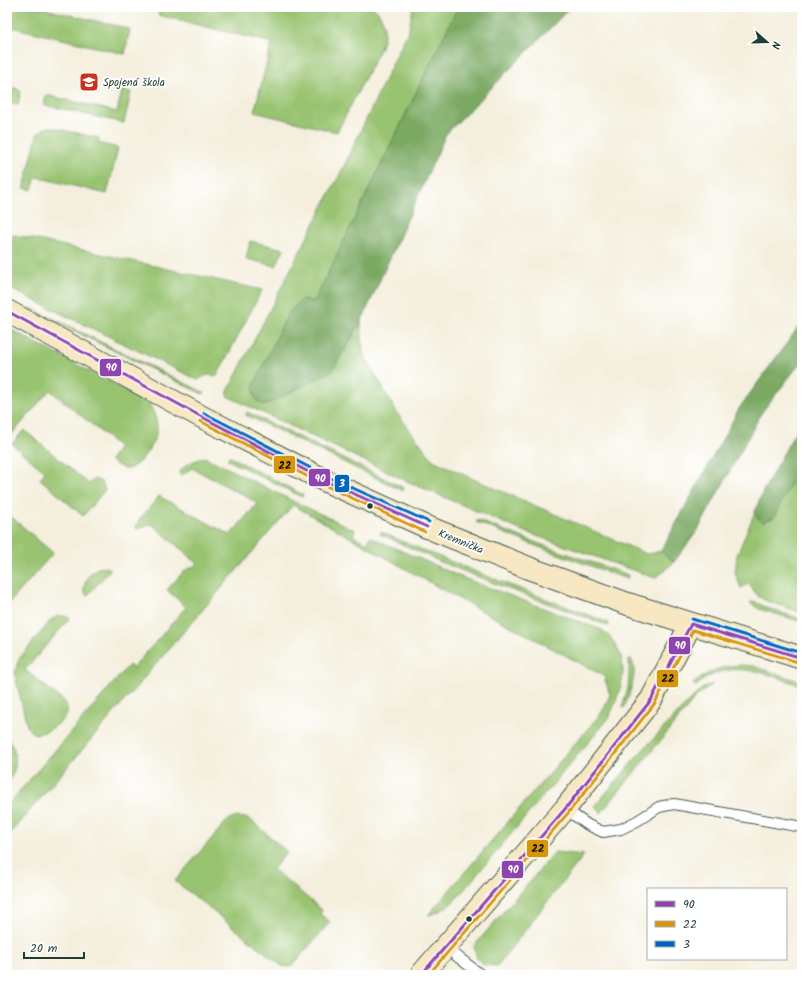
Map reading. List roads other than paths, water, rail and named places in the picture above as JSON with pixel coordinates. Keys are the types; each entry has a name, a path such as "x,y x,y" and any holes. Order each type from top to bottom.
{"main road":[{"name":"Kremnička","path":"7,311 202,417 326,481 427,527 531,569 628,604 802,658"},
{"path":"421,975 565,809 651,700 691,624"}],"lane":[{"path":"565,809 588,825 603,832 621,829 659,807 674,804 802,827"},
{"path":"445,947 481,975"}],"place":[{"name":"Spojená škola","path":"89,82"}]}
